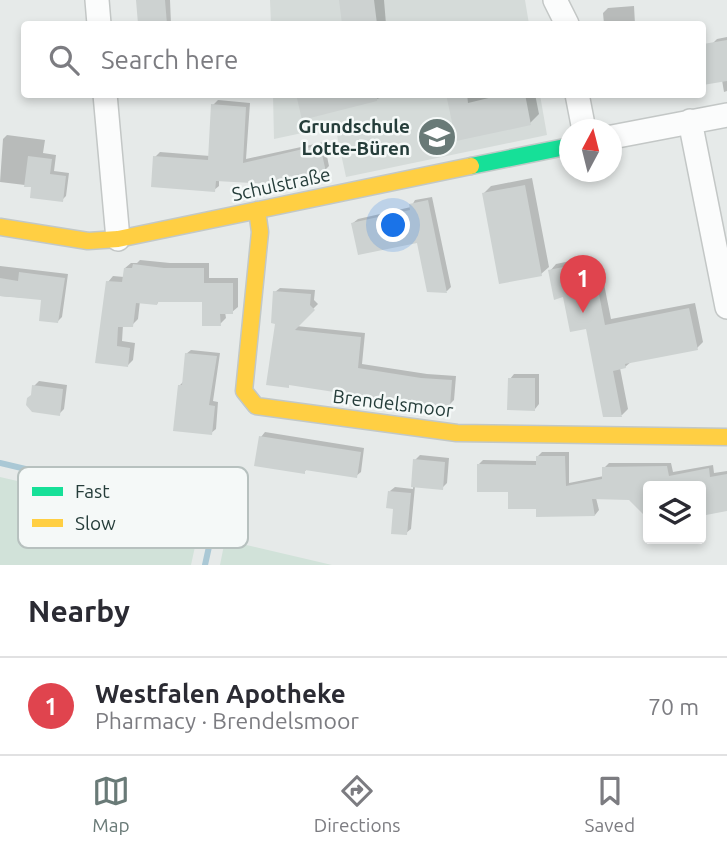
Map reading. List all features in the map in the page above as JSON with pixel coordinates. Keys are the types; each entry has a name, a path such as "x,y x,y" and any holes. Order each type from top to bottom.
{"street":[{"path":"97,0 99,21"},
{"path":"555,0 566,21"},
{"path":"105,98 118,239"},
{"path":"578,98 581,119"},
{"path":"622,135 727,115"},
{"path":"690,121 727,307"},
{"name":"Schulstraße","path":"0,227 88,241 118,239 559,148"},
{"name":"Brendelsmoor","path":"257,210 260,232 244,391 256,406 457,433 727,437"}],"shaded area":[{"path":"270,0 525,0 528,21 271,21"},
{"name":"Grundschule Lotte-Büren","path":"273,98 541,98 547,135 346,177 335,126 274,139"},
{"path":"0,477 18,481 18,548 195,548 191,565 0,565"},
{"path":"248,545 332,565 220,565 223,548 248,548"}],"building":[{"path":"136,0 165,0 167,21 138,21"},
{"path":"339,0 374,0 377,21 342,21"},
{"path":"727,40 727,81 706,84 706,44"},
{"path":"297,98 377,98 377,101 302,120"},
{"path":"447,98 467,98 468,103 489,98 526,98 531,125 456,141"},
{"path":"211,104 246,107 243,163 320,145 326,172 272,184 216,181 215,192 151,187 153,156 208,160"},
{"path":"28,156 52,159 50,174 66,176 63,202 30,198 31,187 24,187"},
{"path":"525,185 542,276 499,284 482,193"},
{"path":"428,200 447,293 427,292 417,243 358,255 351,223 410,210 409,204"},
{"path":"584,263 590,291 598,289 605,325 689,308 698,350 625,364 626,368 613,371 622,417 603,417 586,329 570,332 563,297 554,300 548,270"},
{"path":"133,264 164,268 204,268 204,283 233,283 233,314 220,314 221,326 202,326 202,302 158,302 157,305 136,303 133,327 118,327 117,346 130,348 128,367 95,363 106,281 122,282 124,268 132,268"},
{"path":"19,272 65,278 58,323 39,321 41,300 0,296 0,278 18,281"},
{"path":"273,291 311,294 310,305 315,310 295,330 361,337 358,368 452,380 450,407 405,403 289,385 289,388 266,385 275,324 271,323"},
{"path":"185,353 217,356 209,405 215,406 212,435 173,431"},
{"path":"508,378 535,378 535,411 507,410"},
{"path":"32,385 63,389 60,416 32,412 26,405"},
{"path":"259,436 361,452 357,478 254,466"},
{"path":"536,456 565,456 566,486 602,479 602,467 667,466 669,476 709,468 710,477 727,474 727,511 706,515 706,481 643,481 643,514 629,500 592,499 595,516 536,517 536,509 508,509 508,492 477,492 477,464 536,465"},
{"path":"413,459 445,462 443,490 411,487"},
{"path":"388,491 411,493 407,535 391,534 393,509 386,508"}],"waterway":[{"path":"0,463 18,467"},
{"path":"205,565 209,548"}],"traffic: fast":[{"path":"471,166 559,148"}],"traffic: slow":[{"path":"0,227 88,241 118,239 471,166"},
{"path":"257,210 260,232 244,391 256,406 457,433 727,437"}],"place":[{"name":"Grundschule Lotte-Büren","path":"437,137"},
{"name":"Westfalen Apotheke","path":"583,313"}]}
